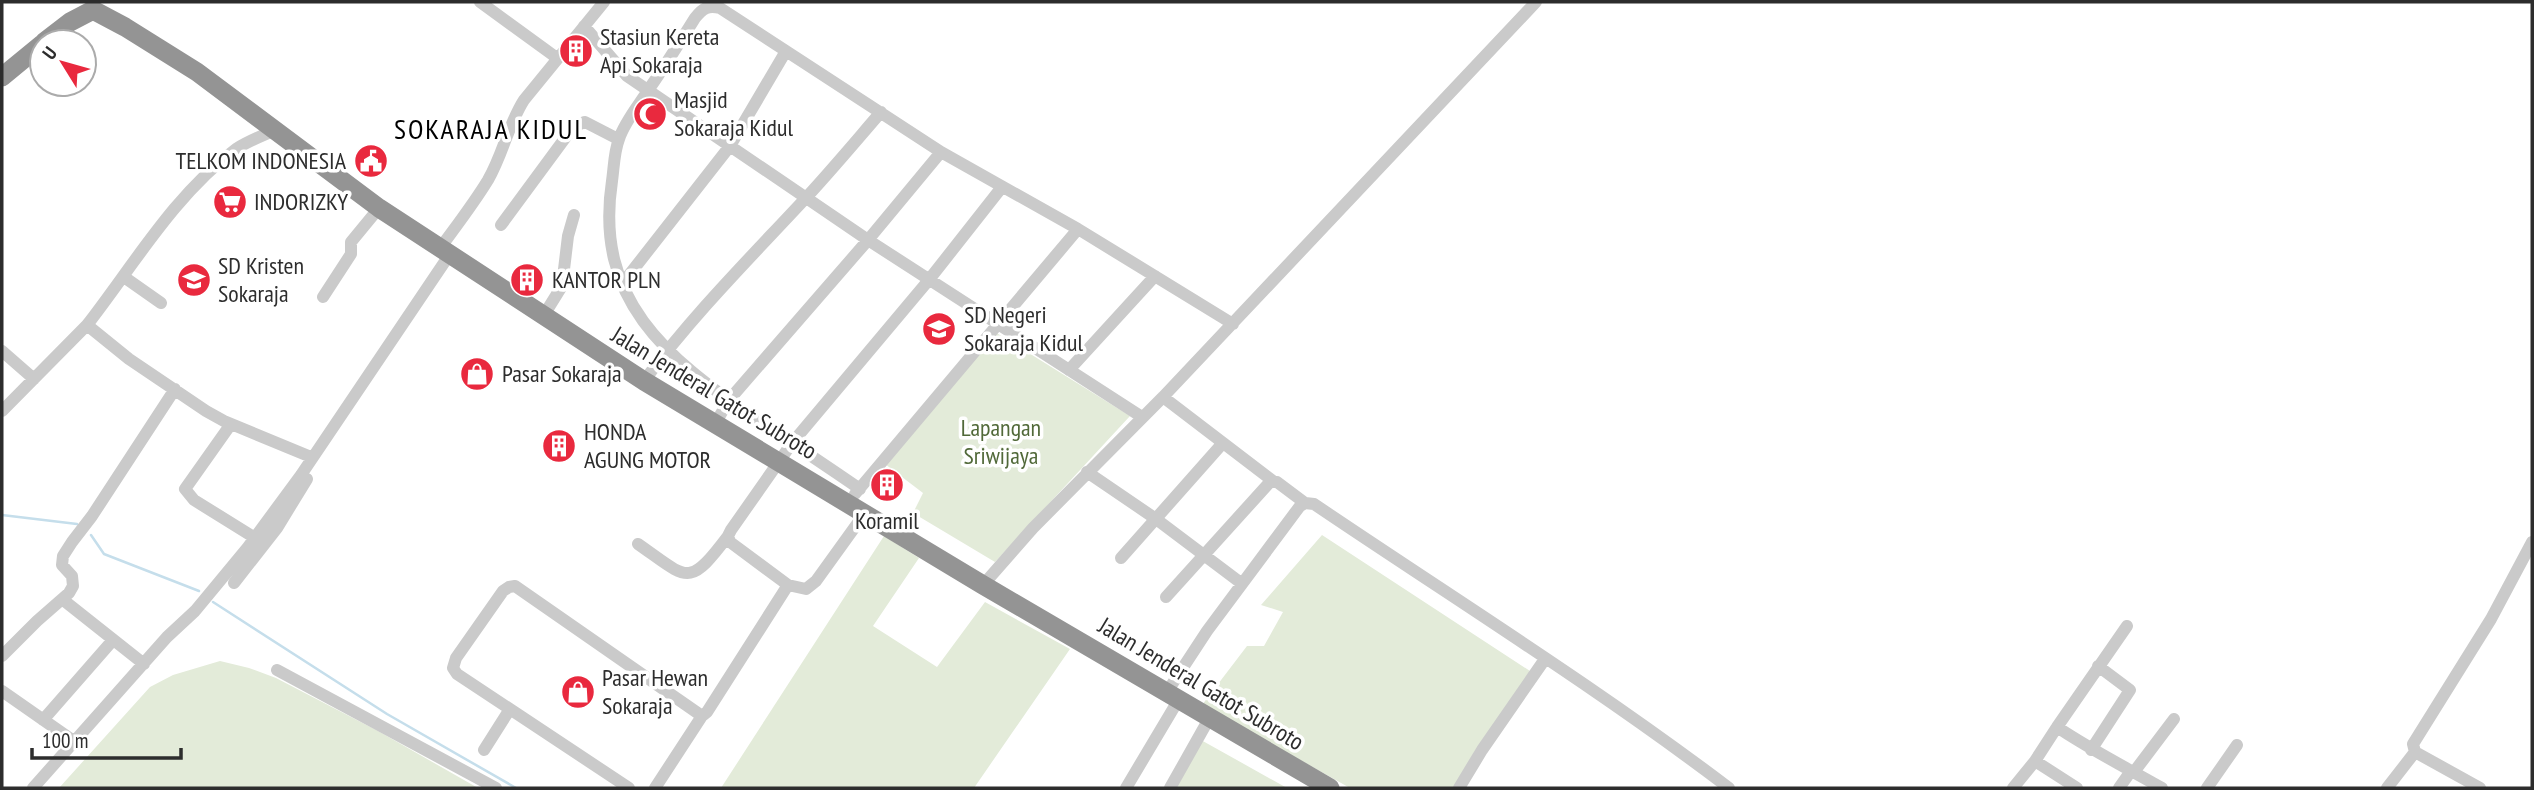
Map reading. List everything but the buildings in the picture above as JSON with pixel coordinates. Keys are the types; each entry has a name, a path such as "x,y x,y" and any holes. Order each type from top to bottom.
{"highway":[{"path":"62,28 94,5"},
{"name":"Jalan Jenderal Gatot Subroto","path":"94,5 197,72 379,208 644,381 779,461 854,496 865,513 1329,788"},
{"path":"2,76 28,55"}],"street":[{"path":"480,2 557,58"},
{"path":"33,788 195,611 255,538 301,475 446,251 488,180 513,117 557,58 604,2"},
{"path":"984,585 1033,528 1233,324 1536,2"},
{"path":"1078,229 854,496 792,443 697,379 666,351 640,320 622,284 614,261 608,226 618,139 695,18 702,9 710,5 720,8 941,152 1078,229 1233,324"},
{"path":"584,26 627,76 648,91 928,281 1142,417"},
{"path":"622,284 730,146 786,51"},
{"path":"644,381 709,301 806,198 881,112"},
{"path":"501,225 574,126 585,122 618,139"},
{"path":"2,411 87,325 203,177 239,148 275,130"},
{"path":"715,424 729,400 941,152"},
{"path":"638,544 679,573 690,574 710,560 792,443 928,281 1002,187"},
{"path":"323,298 351,254 352,242 379,208"},
{"path":"544,316 562,286 568,236 574,215"},
{"path":"1069,370 1155,276"},
{"path":"124,277 161,303"},
{"path":"87,325 130,359 206,411 312,457"},
{"path":"2,351 34,379"},
{"path":"2,656 73,586 72,576 62,565 63,556 175,389"},
{"path":"1163,397 1273,481 1305,503 1314,504 1545,659 1683,753 1729,788"},
{"path":"231,424 185,489 194,500 255,538"},
{"path":"1121,558 1222,444"},
{"path":"1087,472 1156,519 1241,583"},
{"path":"234,583 295,500 307,480 301,475"},
{"path":"1166,597 1273,481"},
{"path":"1126,788 1173,696 1241,583 1305,503"},
{"path":"728,536 730,542 788,585 800,589 811,587 865,513"},
{"path":"2480,788 2415,751 2413,744 2491,619 2532,542"},
{"path":"655,788 788,585"},
{"path":"629,788 457,674 453,668 456,658 502,591 516,586 702,716"},
{"path":"62,599 144,664"},
{"path":"2013,788 2035,761 2127,626"},
{"path":"43,720 113,640"},
{"path":"1459,788 1545,659"},
{"path":"2091,750 2130,690 2098,666"},
{"path":"276,670 496,788"},
{"path":"2,691 75,742"},
{"path":"484,750 510,709"},
{"path":"1170,788 1210,717"},
{"path":"2119,788 2174,719"},
{"path":"2057,727 2091,750 2162,788"},
{"path":"2207,788 2237,746"},
{"path":"2387,788 2415,751"},
{"path":"2035,761 2077,788"}],"green space":[{"name":"Lapangan Sriwijaya","path":"995,332 1130,416 995,562 913,513 923,493 881,461"},
{"path":"1322,535 1530,671 1454,788 1350,788 1202,705 1247,646 1264,646 1283,612 1261,605"},
{"path":"884,536 919,558 873,626 937,667 985,602 1070,649 974,788 721,788"},
{"path":"220,661 276,678 378,731 478,788 59,788 150,687 173,675"},
{"path":"1201,740 1287,788 1172,788"}],"waterway":[{"path":"2,515 77,524"},
{"path":"91,535 104,554 199,591"},
{"path":"213,602 387,714 516,788"}],"place":[{"name":"Stasiun Kereta Api Sokaraja","path":"576,51"},
{"name":"Masjid Sokaraja Kidul","path":"650,114"},
{"name":"TELKOM INDONESIA","path":"371,161"},
{"name":"INDORIZKY","path":"230,202"},
{"name":"SD Kristen Sokaraja","path":"194,280"},
{"name":"KANTOR PLN","path":"527,280"},
{"name":"SD Negeri Sokaraja Kidul","path":"939,329"},
{"name":"Pasar Sokaraja","path":"477,374"},
{"name":"HONDA AGUNG MOTOR","path":"559,446"},
{"name":"Koramil","path":"887,485"},
{"name":"Pasar Hewan Sokaraja","path":"578,692"}],"district":[{"name":"SOKARAJA KIDUL","path":"491,129"}]}
